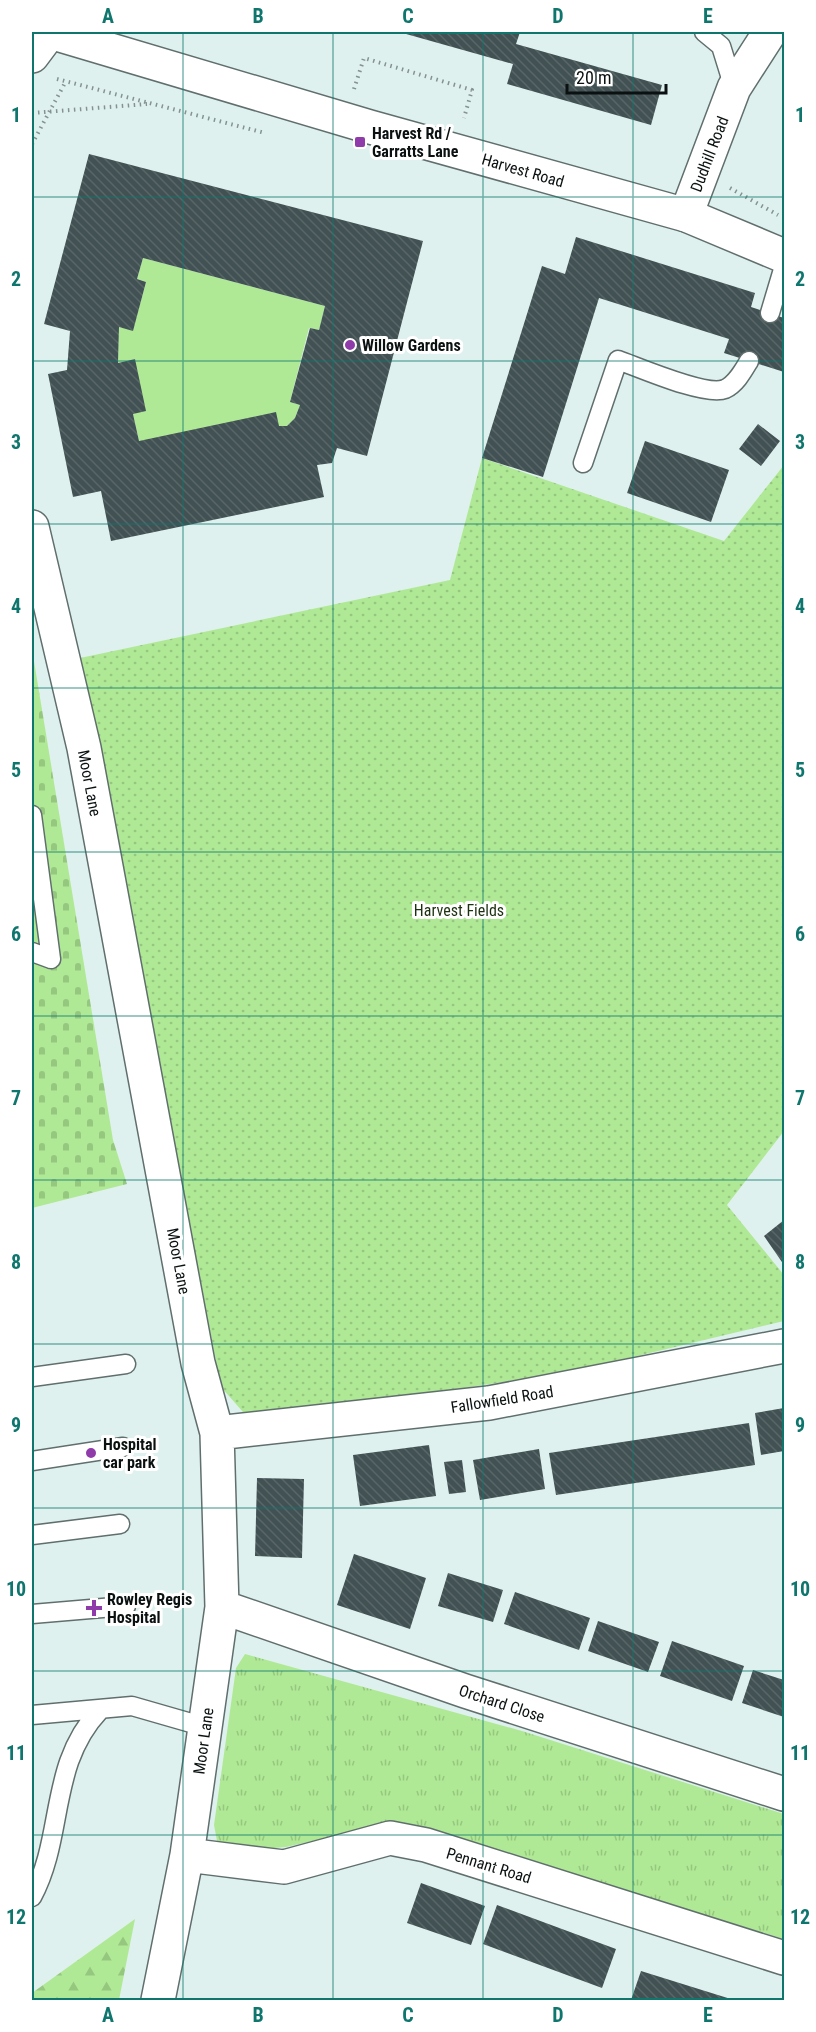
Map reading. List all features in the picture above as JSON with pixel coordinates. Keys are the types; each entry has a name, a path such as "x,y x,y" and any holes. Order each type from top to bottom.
{"street":[{"path":"32,56 50,32"},
{"name":"Harvest Road","path":"50,32 370,127 686,215 784,256"},
{"name":"Dudhill Road","path":"686,215 734,88 770,32"},
{"name":"Moor Lane","path":"32,527 84,748 198,1363 217,1433 222,1607 187,1855 158,2001"},
{"name":"Fallowfield Road","path":"217,1433 489,1403 784,1346"},
{"name":"Orchard Close","path":"222,1607 465,1691 784,1794"},
{"name":"Pennant Road","path":"187,1855 284,1867 390,1838 426,1845 784,1958"}],"lane":[{"path":"704,32 721,46 734,88"},
{"path":"770,313 784,266"},
{"path":"583,463 618,360 705,389 715,390 724,390 749,361"},
{"path":"32,815 51,959"},
{"path":"32,952 51,959"},
{"path":"32,957 51,959"},
{"path":"32,1377 126,1364"},
{"path":"32,1461 123,1447"},
{"path":"32,1535 120,1524"},
{"path":"32,1614 126,1606"},
{"path":"32,1715 132,1706 205,1727"},
{"path":"32,1898 42,1875 67,1762 83,1728 100,1710"}],"path":[{"path":"354,90 364,58 472,90 463,119"},
{"path":"32,144 66,81"},
{"path":"32,113 151,104"},
{"path":"721,184 784,218"}],"green space":[{"path":"143,258 325,306 319,330 309,328 290,402 300,405 295,418 287,426 139,441 133,414 135,359 118,363 119,327 133,330 146,282 137,279"},
{"name":"Harvest Fields","path":"482,458 724,541 784,465 784,1131 727,1205 784,1275 784,1321 570,1372 250,1420 221,1387 80,658 450,580"},
{"path":"32,649 113,1140 127,1184 32,1208"},
{"path":"245,1654 522,1731 784,1814 784,1939 397,1822 286,1847 241,1851 217,1841 214,1825 236,1668"},
{"path":"135,1919 119,2000 32,2000 32,1993"}],"building":[{"path":"399,32 520,32 516,44 662,85 651,125 507,84 513,64"},
{"name":"Willow Gardens","path":"89,154 423,241 367,456 337,448 332,463 317,465 324,497 111,541 101,491 73,497 48,374 67,370 70,331 44,324","holes":["143,258 325,306 319,330 310,328 290,402 300,405 295,418 287,426 279,426 276,412 139,441 133,414 146,411 135,359 118,363 119,327 133,331 146,282 137,279"]},
{"path":"576,237 755,293 751,307 784,318 784,372 724,353 729,339 599,298 543,477 482,458 542,266 565,274"},
{"path":"758,424 780,441 761,466 739,449"},
{"path":"645,441 729,470 711,522 627,493"},
{"path":"784,1220 784,1265 764,1236"},
{"path":"784,1408 784,1451 761,1455 755,1413"},
{"path":"749,1423 755,1465 556,1495 549,1453"},
{"path":"429,1445 436,1496 360,1506 353,1455"},
{"path":"539,1449 545,1489 480,1500 473,1460"},
{"path":"462,1460 466,1492 449,1494 444,1462"},
{"path":"257,1478 304,1479 302,1558 255,1556"},
{"path":"354,1554 426,1578 410,1629 337,1605"},
{"path":"448,1573 503,1590 493,1622 438,1606"},
{"path":"515,1592 590,1618 579,1650 504,1624"},
{"path":"598,1621 659,1642 648,1672 588,1651"},
{"path":"672,1641 744,1666 732,1701 660,1676"},
{"path":"753,1670 784,1680 784,1717 742,1703"},
{"path":"421,1883 485,1906 471,1945 407,1923"},
{"path":"497,1905 616,1949 602,1988 483,1944"},
{"path":"641,1971 734,2000 631,2000"}],"place":[{"name":"Harvest Rd / Garratts Lane","path":"360,142"},
{"name":"Willow Gardens","path":"350,345"},
{"name":"Hospital car park","path":"91,1453"},
{"name":"Rowley Regis Hospital","path":"94,1608"}]}
